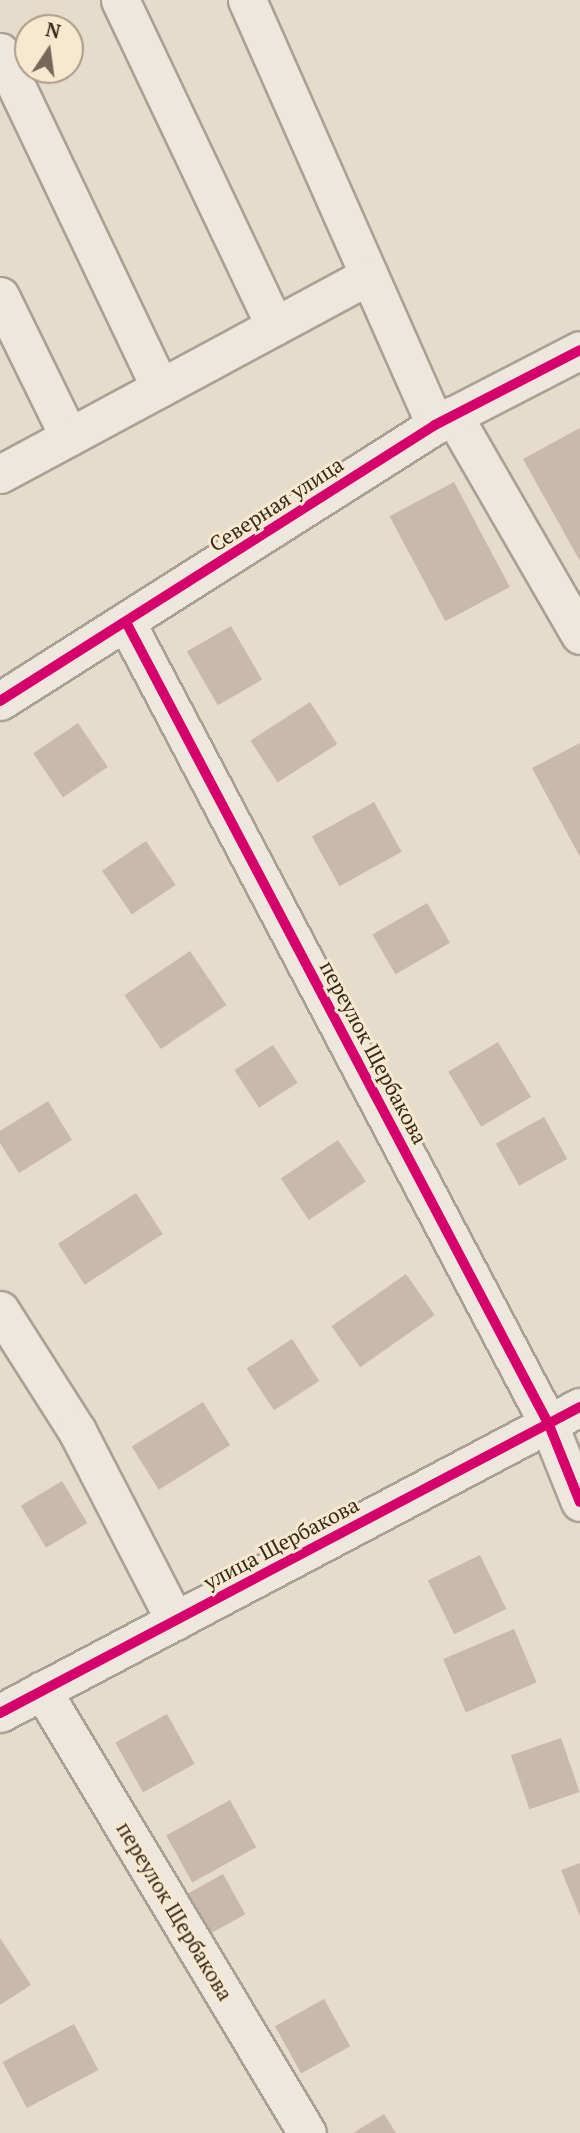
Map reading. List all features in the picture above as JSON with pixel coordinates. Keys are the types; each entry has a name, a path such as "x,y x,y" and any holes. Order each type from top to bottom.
{"street":[{"path":"120,0 275,326"},
{"path":"247,0 369,275 444,420 580,635"},
{"path":"0,52 160,388"},
{"path":"0,474 369,275"},
{"path":"0,296 69,436"},
{"name":"Северная улица","path":"0,701 127,624 444,420 580,350"},
{"name":"переулок Щербакова","path":"127,624 565,1416 580,1502"},
{"path":"0,1310 76,1431 175,1620"},
{"name":"улица Щербакова","path":"0,1713 565,1416"},
{"name":"переулок Щербакова","path":"42,1690 307,2133"}],"building":[{"path":"580,428 580,561 523,459"},
{"path":"454,482 510,587 445,621 390,516"},
{"path":"231,626 262,680 218,705 187,652"},
{"path":"310,702 337,744 278,783 250,741"},
{"path":"78,723 108,767 63,797 33,753"},
{"path":"580,743 580,857 532,768"},
{"path":"374,802 402,852 340,886 312,836"},
{"path":"146,841 176,885 132,915 102,871"},
{"path":"427,903 450,943 395,974 372,934"},
{"path":"190,951 226,1005 161,1049 125,995"},
{"path":"498,1042 531,1097 481,1127 448,1072"},
{"path":"273,1045 298,1083 259,1108 234,1070"},
{"path":"48,1101 72,1140 19,1173 0,1143 0,1131"},
{"path":"544,1117 567,1159 519,1186 496,1144"},
{"path":"338,1140 366,1181 309,1220 281,1179"},
{"path":"136,1193 163,1234 85,1285 58,1244"},
{"path":"406,1274 435,1315 360,1367 331,1326"},
{"path":"292,1339 319,1381 274,1410 247,1368"},
{"path":"203,1402 230,1445 159,1490 132,1447"},
{"path":"62,1481 87,1523 46,1548 21,1506"},
{"path":"480,1555 506,1609 454,1634 428,1580"},
{"path":"514,1629 537,1682 466,1712 443,1659"},
{"path":"167,1714 195,1764 143,1792 115,1743"},
{"path":"561,1738 580,1792 529,1809 511,1755"},
{"path":"230,1800 256,1847 192,1883 166,1835"},
{"path":"580,1863 580,1916 561,1870"},
{"path":"223,1874 245,1914 209,1934 187,1894"},
{"path":"0,1938 31,1985 0,2005"},
{"path":"324,1999 350,2046 301,2073 275,2026"},
{"path":"74,2024 98,2070 27,2108 2,2062"},
{"path":"384,2114 396,2133 353,2133"}],"cycle path":[{"path":"0,701 435,425 580,350"},
{"path":"127,624 549,1425 580,1502"},
{"path":"0,1713 580,1407"}]}
